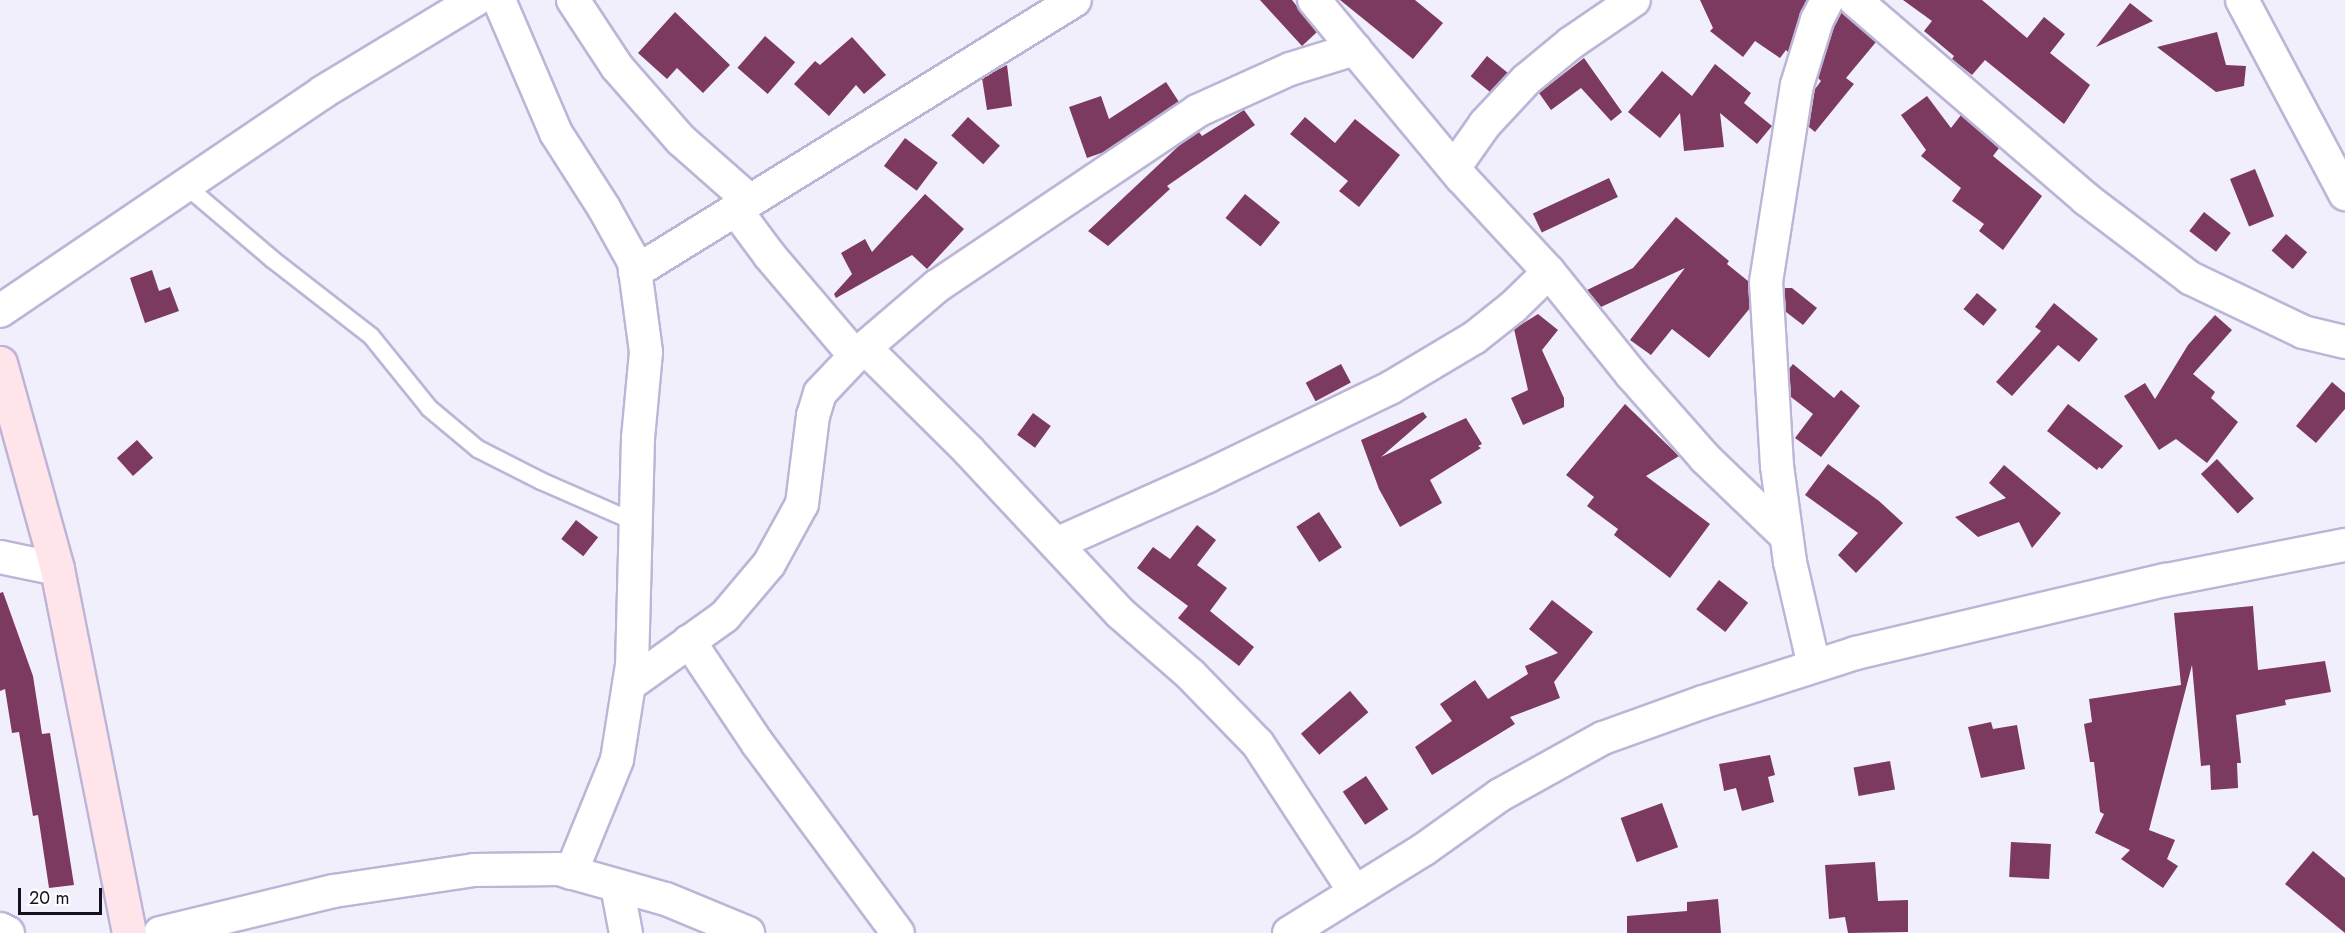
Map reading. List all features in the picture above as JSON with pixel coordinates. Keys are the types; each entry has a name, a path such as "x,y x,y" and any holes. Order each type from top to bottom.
{"street":[{"path":"0,311 184,184 323,92 475,0"},
{"path":"499,0 556,133 604,208 634,262 646,352 638,438 632,665 617,760 571,873"},
{"path":"573,0 617,68 742,205 777,265 860,352 969,451 1120,613 1191,675 1258,744 1355,892"},
{"path":"634,272 1075,0"},
{"path":"1314,0 1454,168 1549,272 1631,374 1705,458 1786,536"},
{"path":"1454,168 1485,124 1527,80 1571,43 1634,0"},
{"path":"1814,666 1786,536 1777,466 1766,282 1797,85 1817,21 1827,0"},
{"path":"1855,0 2086,199 2190,278 2303,332 2345,342"},
{"path":"2242,0 2345,194"},
{"path":"629,685 725,616 769,564 802,504 813,416 820,393 860,352 937,286 1197,111 1290,69 1355,49"},
{"path":"1056,544 1208,476 1390,388 1474,338 1513,308 1549,272"},
{"path":"0,363 57,569 129,933"},
{"path":"1289,933 1423,850 1500,795 1603,738 1856,653 2166,580 2345,544"},
{"path":"0,557 57,569"},
{"path":"689,641 764,753 898,933"},
{"path":"160,933 334,891 474,870 559,869 666,899 748,933"},
{"path":"617,886 626,933"},
{"path":"0,929 8,933"}],"lane":[{"path":"184,184 272,259 371,336 429,408 478,449 541,481 635,522"}],"building":[{"path":"1260,0 1292,0 1317,32 1302,46"},
{"path":"1340,0 1415,0 1443,23 1413,59"},
{"path":"1700,0 1807,0 1788,52 1786,50 1780,58 1755,41 1743,57 1710,31 1713,28"},
{"path":"1903,0 1982,0 2027,38 2044,17 2065,34 2050,53 2090,85 2064,124 1985,60 1972,75 1952,59 1954,56 1924,31 1932,21"},
{"path":"2130,3 2153,21 2096,47"},
{"path":"1842,11 1876,42 1846,78 1854,84 1815,132 1809,127 1815,89 1821,81 1818,78 1834,27"},
{"path":"675,12 730,65 703,93 677,68 667,79 638,53"},
{"path":"2217,32 2226,65 2246,66 2244,86 2216,92 2157,47"},
{"path":"765,36 795,62 768,94 737,68"},
{"path":"852,37 886,75 864,94 856,85 829,116 794,84 815,61 820,65"},
{"path":"1487,56 1508,73 1492,93 1471,76"},
{"path":"1584,58 1622,112 1611,121 1581,88 1551,110 1539,93"},
{"path":"1715,64 1751,93 1744,103 1772,126 1757,144 1720,113 1724,147 1684,151 1680,113 1660,138 1628,112 1662,71 1692,96"},
{"path":"1007,65 1012,106 987,110 982,78"},
{"path":"1166,82 1179,102 1104,152 1087,158 1069,107 1101,96 1109,119"},
{"path":"1927,96 1951,128 1961,115 1999,148 1993,156 2042,196 2003,250 1979,231 1984,224 1952,201 1961,188 1921,156 1926,150 1901,115"},
{"path":"1244,110 1255,125 1167,186 1170,189 1108,246 1088,231 1184,141 1199,132 1202,136"},
{"path":"968,117 1000,146 983,164 951,136"},
{"path":"1305,117 1335,143 1355,119 1400,155 1359,207 1339,191 1348,181 1290,134"},
{"path":"905,138 938,163 917,191 884,166"},
{"path":"2255,169 2274,216 2249,226 2230,179"},
{"path":"1609,178 1618,197 1542,233 1533,213"},
{"path":"925,194 964,229 927,269 912,255 836,298 834,294 852,274 841,253 865,239 872,252"},
{"path":"1245,194 1280,222 1260,246 1225,218"},
{"path":"2204,212 2231,233 2216,252 2189,231"},
{"path":"1676,217 1729,261 1727,264 1748,281 1750,308 1709,358 1672,329 1651,355 1630,340 1685,268 1601,307 1587,290 1633,268"},
{"path":"2286,234 2307,252 2293,269 2272,251"},
{"path":"152,270 159,291 170,287 179,311 145,323 130,278"},
{"path":"1784,288 1792,288 1817,308 1803,325 1786,312"},
{"path":"1977,293 1997,310 1983,326 1964,309"},
{"path":"2054,303 2098,339 2079,362 2058,345 2012,396 1996,382 2041,331 2035,327"},
{"path":"1538,314 1558,330 1542,350 1564,398 1564,407 1523,425 1511,398 1528,390 1514,329"},
{"path":"2215,315 2232,330 2193,374 2215,392 2211,398 2238,422 2207,463 2176,439 2159,450 2124,396 2145,383 2155,399 2188,345"},
{"path":"1341,364 1351,383 1316,401 1306,383"},
{"path":"1793,364 1834,398 1841,390 1860,406 1821,457 1795,438 1813,414 1791,397 1789,369"},
{"path":"2332,382 2345,393 2345,409 2316,443 2296,426"},
{"path":"1625,404 1679,456 1646,476 1710,524 1670,578 1614,535 1618,529 1587,506 1594,497 1566,475"},
{"path":"2068,404 2123,446 2102,469 2099,467 2097,470 2047,431"},
{"path":"1423,412 1427,417 1381,457 1466,418 1482,444 1478,446 1481,448 1430,480 1442,503 1400,527 1379,489 1361,440"},
{"path":"1033,413 1051,426 1035,448 1017,435"},
{"path":"137,440 153,458 133,476 117,458"},
{"path":"2217,459 2254,498 2238,513 2201,474"},
{"path":"1828,464 1879,501 1903,523 1856,573 1838,555 1858,533 1805,495"},
{"path":"2004,465 2061,513 2032,548 2019,522 1978,537 1955,517 2006,498 1989,483"},
{"path":"1319,512 1342,547 1319,562 1296,527"},
{"path":"576,520 598,537 583,556 561,539"},
{"path":"1197,525 1216,540 1197,565 1227,588 1210,611 1254,647 1239,666 1178,618 1188,606 1137,568 1153,547 1170,559"},
{"path":"1719,580 1748,603 1725,632 1696,609"},
{"path":"3,592 33,676 42,734 50,733 74,885 49,888 38,815 33,816 19,732 12,733 5,689 0,691 0,593"},
{"path":"1552,600 1593,632 1554,682 1560,698 1510,717 1515,724 1432,775 1415,747 1452,721 1440,704 1475,680 1488,699 1528,674 1525,666 1558,653 1529,629"},
{"path":"2253,606 2258,670 2325,661 2331,692 2285,700 2286,705 2236,715 2241,763 2237,763 2238,788 2211,790 2210,765 2201,766 2192,665 2149,830 2175,840 2167,859 2178,866 2163,888 2121,859 2130,850 2095,833 2104,814 2100,812 2094,762 2090,762 2084,724 2092,722 2089,699 2181,685 2174,613"},
{"path":"1350,691 1368,712 1319,755 1301,734"},
{"path":"1991,722 1993,729 2017,725 2025,769 1981,778 1968,727"},
{"path":"1770,755 1775,775 1768,777 1774,802 1742,811 1736,788 1724,791 1719,764"},
{"path":"1890,761 1895,790 1859,796 1854,767"},
{"path":"1366,776 1388,809 1365,825 1343,792"},
{"path":"1662,803 1678,847 1637,862 1621,818"},
{"path":"2011,842 2051,844 2049,879 2009,877"},
{"path":"2313,851 2345,878 2345,933 2285,884"},
{"path":"1875,862 1878,901 1908,900 1908,932 1848,933 1845,917 1829,919 1825,865"},
{"path":"1718,899 1721,933 1627,933 1627,916 1687,911 1687,902"}]}
